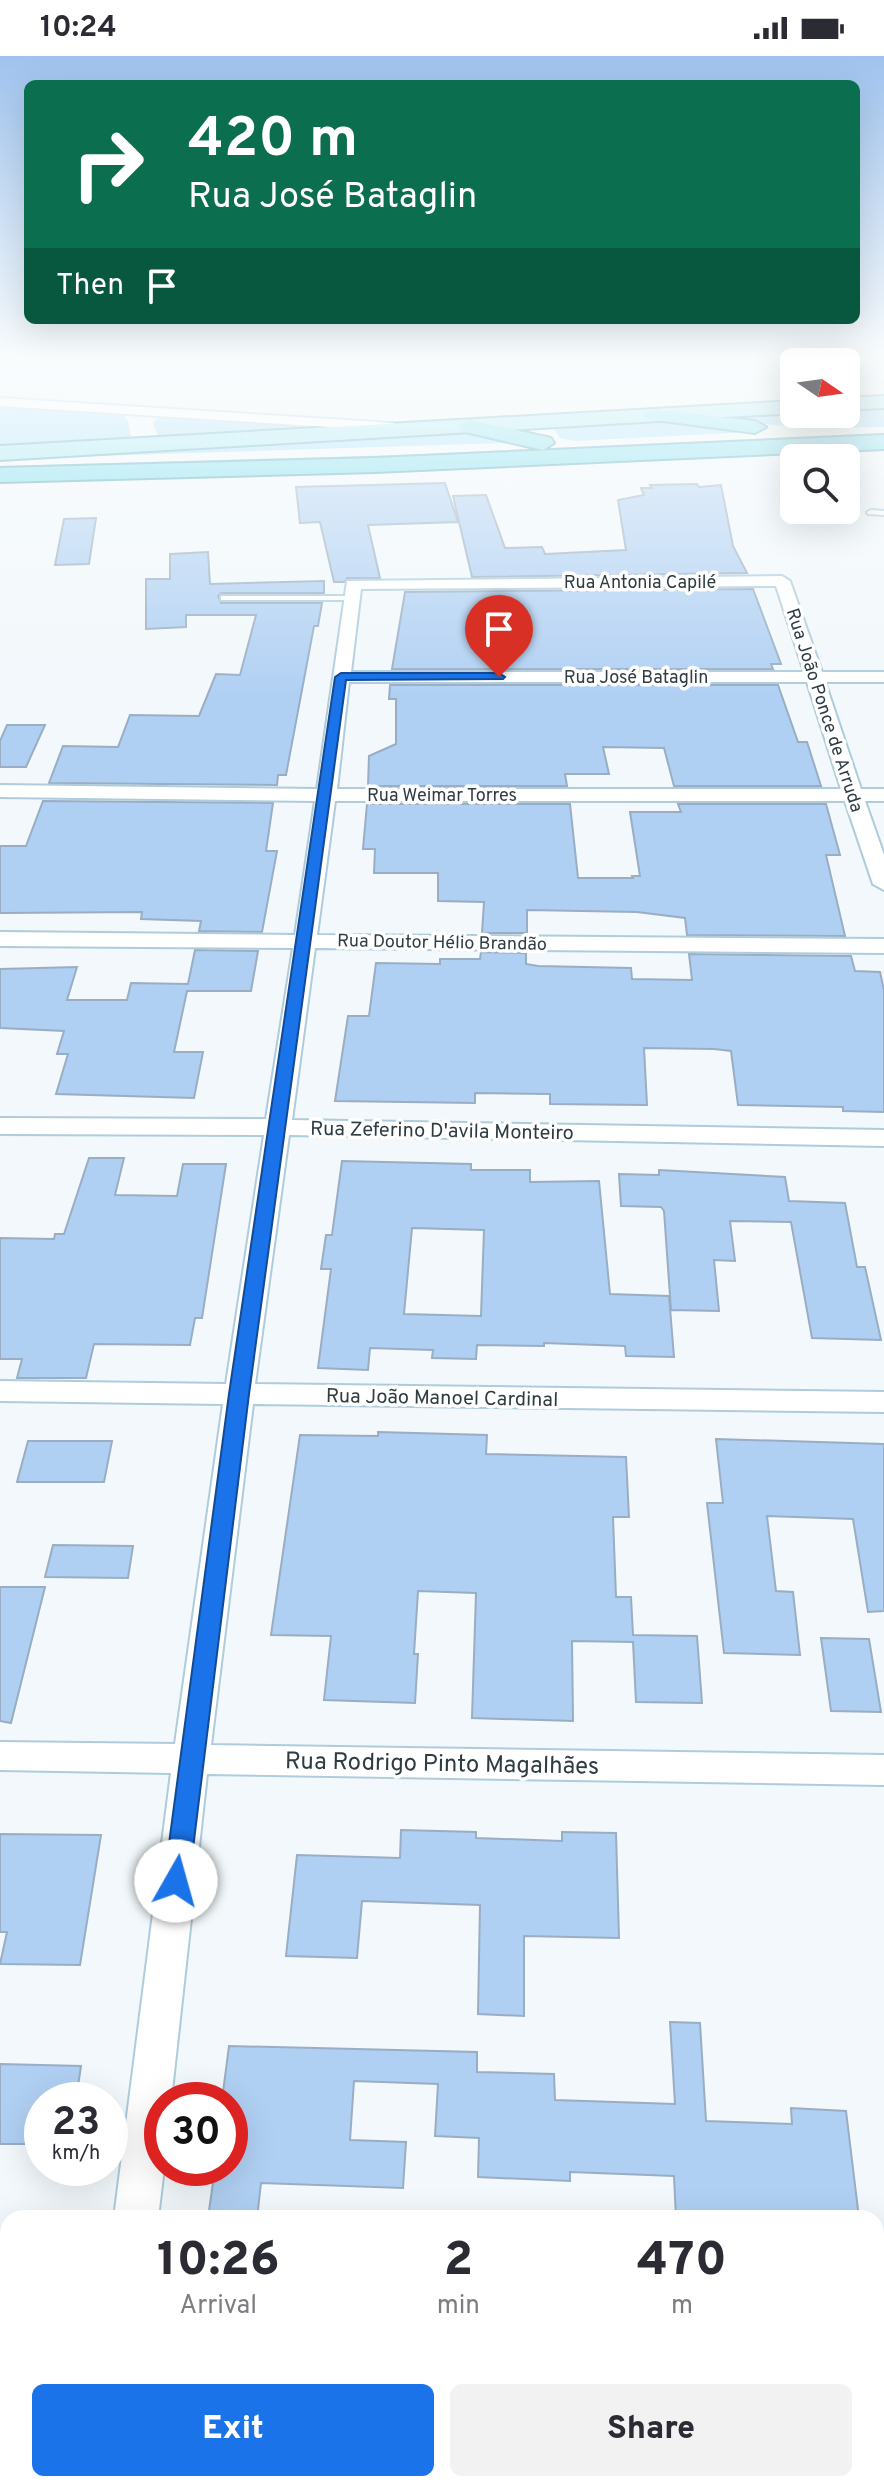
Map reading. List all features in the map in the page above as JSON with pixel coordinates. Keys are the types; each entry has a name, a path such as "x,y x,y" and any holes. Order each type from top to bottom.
{"highway":[{"path":"0,475 214,470"}],"street":[{"name":"Rua Antonia Capilé","path":"352,591 782,581"},
{"name":"Rua João Ponce de Arruda","path":"782,581 817,677 851,795 884,884"},
{"path":"137,2210 239,1394 326,795 352,591"},
{"name":"Rua José Bataglin","path":"341,677 884,677"},
{"name":"Rua Weimar Torres","path":"0,791 326,795 884,795"},
{"name":"Rua Doutor Hélio Brandão","path":"0,939 884,946"},
{"name":"Rua Zeferino D'avila Monteiro","path":"0,1126 279,1127 884,1138"},
{"name":"Rua João Manoel Cardinal","path":"0,1391 884,1402"},
{"name":"Rua Rodrigo Pinto Magalhães","path":"0,1756 884,1770"}],"lane":[{"path":"871,512 884,513"},
{"path":"224,598 352,591"}],"building":[{"path":"445,483 458,522 368,525 380,578 347,578 344,582 334,582 320,522 300,523 296,487"},
{"path":"697,484 699,487 721,485 733,546 747,573 472,577 453,496 486,495 505,548 542,547 545,554 626,550 618,500 644,495 641,488 652,488 650,485"},
{"path":"96,518 89,564 55,565 64,519"},
{"path":"208,552 210,584 324,581 324,593 221,593 218,596 221,603 322,603 318,626 314,626 286,775 278,775 277,785 49,783 63,746 118,747 130,715 199,716 216,674 240,675 256,615 186,615 186,627 146,629 146,579 170,579 170,554"},
{"path":"753,589 781,664 771,664 773,669 392,669 405,592"},
{"path":"390,685 778,685 798,742 807,742 821,786 674,786 664,748 603,747 609,774 565,774 567,786 368,786 369,756 396,744 396,699 389,699"},
{"path":"7,725 45,725 26,767 0,767 0,741"},
{"path":"43,801 273,803 266,851 277,851 262,932 199,931 201,921 141,919 142,912 0,913 0,846 26,846"},
{"path":"367,804 570,804 578,878 633,878 640,876 630,812 681,812 678,804 826,804 840,855 826,855 845,936 687,935 685,918 637,912 527,910 527,933 482,933 484,902 438,901 438,873 374,873 375,849 363,849"},
{"path":"195,950 258,951 251,991 187,991 174,1052 203,1052 194,1098 56,1094 68,1054 57,1054 64,1031 0,1028 0,969 77,967 67,1000 127,1000 131,983 188,984"},
{"path":"481,952 526,953 526,964 538,966 631,968 632,979 692,980 689,954 851,956 855,971 880,972 884,990 884,1112 843,1111 843,1107 738,1105 731,1051 714,1049 644,1048 647,1105 550,1104 550,1094 475,1093 475,1103 335,1101 348,1016 369,1016 376,963 440,964 440,959 480,959"},
{"path":"89,1158 124,1158 115,1195 177,1196 183,1164 226,1164 202,1318 195,1318 190,1345 94,1344 86,1378 17,1378 22,1359 0,1359 0,1238 54,1239 55,1234 64,1234"},
{"path":"342,1161 471,1164 471,1170 530,1170 530,1182 599,1181 610,1294 669,1296 674,1357 626,1356 625,1346 544,1343 544,1346 477,1345 476,1359 432,1358 433,1350 370,1348 368,1370 318,1368 331,1269 321,1269 326,1235 332,1235","holes":["412,1228 484,1230 481,1316 404,1314"]},
{"path":"659,1170 785,1177 789,1201 845,1203 857,1267 865,1267 881,1340 812,1338 791,1222 730,1221 735,1261 714,1260 719,1311 671,1310 664,1211 661,1207 621,1206 619,1174 659,1175"},
{"path":"378,1432 487,1435 486,1454 626,1457 629,1517 613,1517 616,1597 631,1597 633,1635 697,1636 702,1703 636,1702 633,1642 572,1641 573,1721 472,1718 476,1593 418,1591 415,1703 324,1700 331,1636 271,1635 300,1435 378,1436"},
{"path":"716,1439 884,1444 884,1611 868,1612 853,1519 767,1516 776,1591 793,1592 800,1655 724,1653 707,1503 723,1503"},
{"path":"28,1441 112,1441 104,1482 17,1482"},
{"path":"53,1545 133,1546 128,1578 45,1577"},
{"path":"0,1587 45,1587 11,1723 0,1721"},
{"path":"821,1638 869,1639 881,1712 831,1711"},
{"path":"401,1830 476,1832 476,1838 562,1841 562,1832 616,1833 619,1938 524,1936 524,2016 478,2014 480,1905 362,1901 357,1958 286,1956 297,1855 400,1858"},
{"path":"0,1834 101,1835 80,1965 0,1964 7,1932 0,1932"},
{"path":"670,2022 700,2023 706,2121 792,2124 791,2108 846,2111 858,2210 676,2210 674,2176 570,2172 570,2181 478,2177 479,2138 435,2136 438,2084 354,2081 350,2140 406,2142 403,2188 261,2183 258,2210 209,2210 212,2186 248,2186 248,2082 224,2082 229,2046 477,2052 477,2072 554,2074 555,2100 675,2104"},
{"path":"0,2064 81,2066 79,2082 24,2082 24,2144 0,2144"}],"route":[{"path":"176,1881 239,1394 341,677 499,677"}]}
